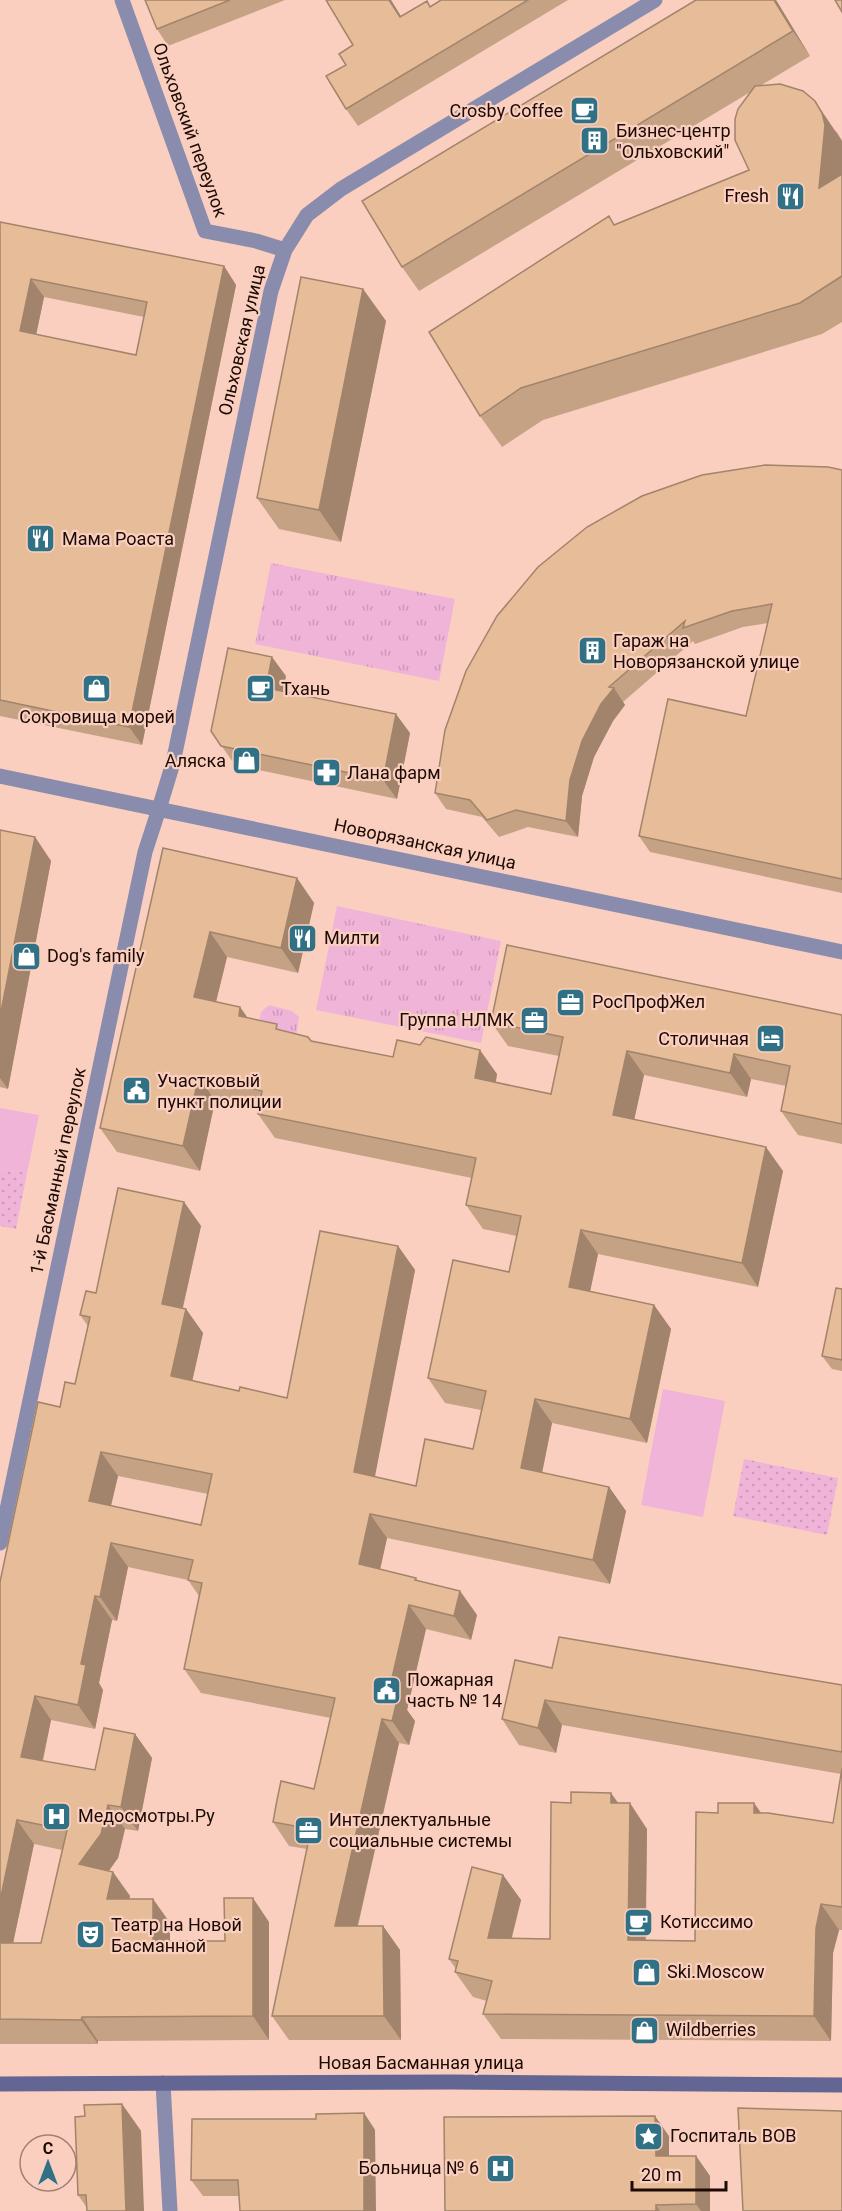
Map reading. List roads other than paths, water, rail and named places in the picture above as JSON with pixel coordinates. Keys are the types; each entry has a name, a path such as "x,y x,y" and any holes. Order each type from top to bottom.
{"main road":[{"name":"Новая Басманная улица","path":"0,2084 163,2082 842,2085"}],"street":[{"name":"Ольховский переулок","path":"122,0 205,231 256,241 285,250"},
{"name":"Ольховская улица","path":"159,809 173,763 271,291 285,250 307,215 341,189 655,0"},
{"name":"Новорязанская улица","path":"0,776 842,952"},
{"name":"1-й Басманный переулок","path":"0,1543 145,852 159,809"},
{"path":"163,2082 170,2211"}],"place":[{"name":"Crosby Coffee","path":"584,111"},
{"name":"Бизнес-центр \"Ольховский\"","path":"595,141"},
{"name":"Fresh","path":"790,196"},
{"name":"Мама Роаста","path":"41,539"},
{"name":"Гараж на Новорязанской улице","path":"592,651"},
{"name":"Сокровища морей","path":"97,688"},
{"name":"Тхань","path":"260,689"},
{"name":"Аляска","path":"247,761"},
{"name":"Лана фарм","path":"326,773"},
{"name":"Милти","path":"303,938"},
{"name":"Dog's family","path":"26,956"},
{"name":"РосПрофЖел","path":"571,1002"},
{"name":"Группа НЛМК","path":"535,1020"},
{"name":"Столичная","path":"770,1039"},
{"name":"Участковый пункт полиции","path":"136,1091"},
{"name":"Пожарная часть № 14","path":"386,1690"},
{"name":"Медосмотры.Ру","path":"57,1816"},
{"name":"Интеллектуальные социальные системы","path":"308,1830"},
{"name":"Котиссимо","path":"639,1922"},
{"name":"Театр на Новой Басманной","path":"90,1935"},
{"name":"Ski.Moscow","path":"646,1972"},
{"name":"Wildberries","path":"645,2030"},
{"name":"Госпиталь ВОВ","path":"649,2136"},
{"name":"Больница № 6","path":"500,2168"}]}
